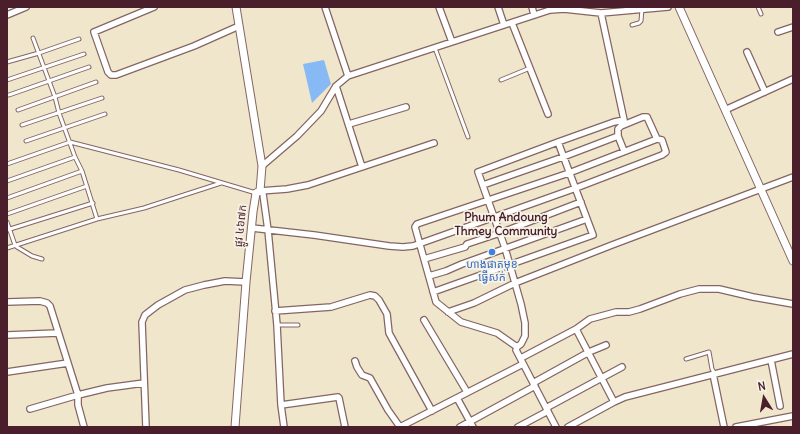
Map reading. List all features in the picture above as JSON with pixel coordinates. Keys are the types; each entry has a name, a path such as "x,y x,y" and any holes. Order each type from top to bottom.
{"street":[{"path":"7,15 26,7"},
{"path":"154,7 94,32 108,72 112,75 116,75 194,46 239,26"},
{"name":"ផ្លូវ ៤៦៧ក","path":"235,427 246,282 252,228 262,166 236,7"},
{"path":"325,7 348,76"},
{"path":"440,7 452,42"},
{"path":"498,7 504,25"},
{"path":"532,7 534,15"},
{"path":"262,166 307,126 321,111 336,86 348,76 550,10 564,9 601,13 668,7"},
{"path":"679,7 793,261"},
{"path":"601,13 624,122"},
{"path":"512,23 548,114"},
{"path":"778,32 793,27"},
{"path":"747,52 764,92"},
{"path":"725,110 793,79"},
{"path":"336,86 362,167"},
{"path":"349,124 406,107"},
{"path":"517,347 521,344 525,336 525,323 519,295 506,248 479,171 614,122 624,122 647,117 657,139"},
{"path":"624,122 618,129 618,136 624,151"},
{"path":"483,185 618,136"},
{"path":"252,228 388,246 403,247 420,244 495,218 664,154 666,152 662,140 657,139 569,173 417,224 415,227 420,244 424,259 427,274 429,276 436,302 461,322 497,333 517,347 516,350 556,427"},
{"path":"433,292 593,235 558,142"},
{"path":"258,192 287,190 308,185 434,143"},
{"path":"448,312 474,303 515,283 612,245 793,177"},
{"path":"258,192 263,194 268,230 277,325 281,405 284,427"},
{"path":"424,259 466,247 467,244 581,202"},
{"path":"429,276 587,219"},
{"path":"146,427 142,322 145,315 154,307 185,290 225,281 246,282"},
{"path":"521,358 590,319 616,312 629,312 640,309 680,294 699,289 719,289 793,304"},
{"path":"275,311 331,307 370,295 375,296 387,314 389,333 432,411"},
{"path":"7,302 40,301 47,303 50,306 78,395 78,405 84,427"},
{"path":"424,320 468,392"},
{"path":"576,328 614,402"},
{"path":"7,335 58,333"},
{"path":"460,427 471,424 589,352 606,345"},
{"path":"568,427 625,397 793,354"},
{"path":"771,360 780,406"},
{"path":"355,361 362,375 370,378 388,410 400,427 411,424 432,411 523,364"},
{"path":"7,372 68,362"},
{"path":"518,427 601,378 622,368"},
{"path":"714,374 724,427"},
{"path":"30,409 107,388 144,383"},
{"path":"281,405 338,397 345,427"},
{"path":"457,398 471,424"},
{"path":"736,427 793,416"}],"lane":[{"path":"758,7 760,14"},
{"path":"632,25 641,21 642,9"},
{"path":"33,38 75,157 82,171 97,219"},
{"path":"7,62 79,39"},
{"path":"435,48 468,137"},
{"path":"7,80 84,54"},
{"path":"9,95 89,67"},
{"path":"501,80 530,68"},
{"path":"18,110 96,82"},
{"path":"22,125 102,98"},
{"path":"26,141 105,114"},
{"path":"7,164 70,142 179,170 221,184 258,192"},
{"path":"7,181 75,157"},
{"path":"7,198 82,171"},
{"path":"7,248 97,219 144,208 221,184"},
{"path":"7,214 87,186"},
{"path":"8,230 93,203"},
{"path":"7,222 8,230 15,245 32,256 42,259"},
{"path":"277,325 298,325"},
{"path":"686,359 709,352 714,374"}],"water":[{"path":"324,60 331,84 312,103 303,64"}],"place":[{"name":"ហាងផាតមុខ ធ្វើសក់","path":"492,252"}],"district":[{"name":"Phum Andoung Thmey Community","path":"506,225"}]}
